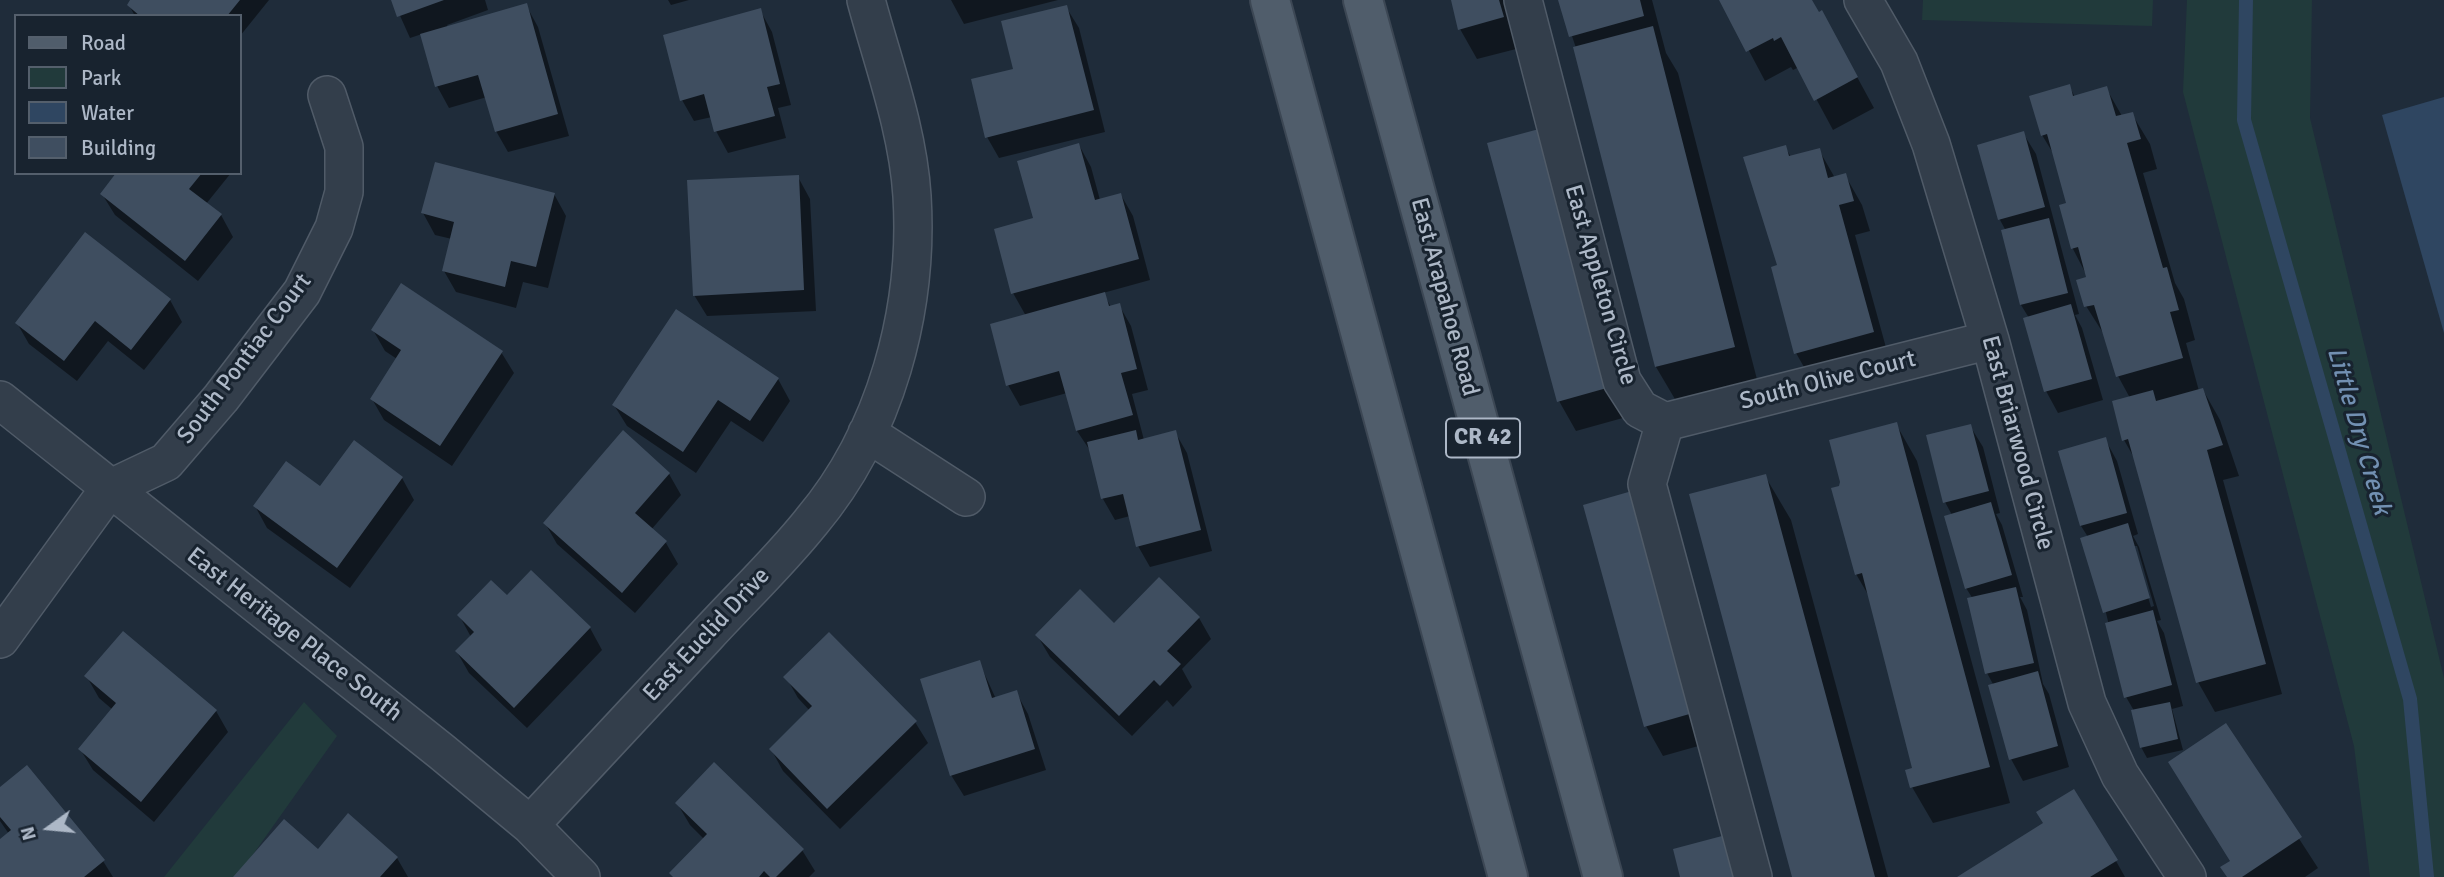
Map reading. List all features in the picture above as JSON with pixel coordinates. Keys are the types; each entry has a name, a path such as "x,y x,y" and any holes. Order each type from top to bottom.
{"main road":[{"path":"1270,0 1508,877"},
{"name":"East Arapahoe Road","path":"1363,0 1603,877"}],"street":[{"name":"East Euclid Drive","path":"530,825 813,521 857,454 881,402 900,339 910,285 912,195 902,135 866,0"},
{"name":"East Appleton Circle","path":"1523,0 1622,381 1640,409 1665,422"},
{"name":"East Briarwood Circle","path":"1863,0 1899,62 1931,144 1990,340 2087,703 2120,775 2187,877"},
{"name":"South Pontiac Court","path":"0,639 109,489 166,462 221,398 302,292 334,228 344,192 344,147 327,95"},
{"name":"South Olive Court","path":"1665,422 1990,340"},
{"name":"East Heritage Place South","path":"0,400 530,825 581,877"},
{"path":"1665,422 1647,484 1753,877"},
{"path":"867,433 966,497"}],"green space":[{"path":"1923,0 2153,0 2152,26 1922,20"},
{"path":"2187,0 2312,0 2310,118 2444,678 2444,877 2370,877 2354,746 2183,92"},
{"path":"304,702 337,736 237,877 164,877"}],"water":[{"path":"2444,97 2444,333 2382,115"}],"building":[{"path":"130,0 240,0 229,14 138,14 127,5"},
{"path":"391,0 444,0 397,17"},
{"path":"1451,0 1499,0 1504,17 1458,30"},
{"path":"1558,0 1640,0 1644,16 1569,37"},
{"path":"1719,0 1812,0 1819,12 1822,10 1858,77 1814,101 1781,37 1774,41 1773,38 1746,52"},
{"path":"527,3 558,114 495,132 478,75 435,87 420,34"},
{"path":"1067,5 1094,110 985,138 971,79 1013,69 1001,21"},
{"path":"761,8 780,84 767,87 775,116 714,132 704,94 680,101 663,35"},
{"path":"1653,26 1735,347 1655,367 1573,47"},
{"path":"2070,84 2073,96 2107,86 2116,116 2133,112 2141,139 2127,143 2163,268 2167,267 2179,310 2170,312 2183,358 2116,377 2094,305 2084,307 2076,280 2086,277 2078,247 2071,249 2059,205 2066,203 2047,134 2041,136 2029,96"},
{"path":"1539,129 1614,386 1557,402 1487,143"},
{"path":"2024,131 2045,207 1998,220 1977,145"},
{"path":"1079,143 1095,200 1121,193 1139,259 1011,294 994,229 1033,218 1017,161"},
{"path":"1786,145 1789,156 1820,148 1828,178 1846,173 1854,201 1839,205 1874,332 1794,354 1771,267 1777,265 1743,157"},
{"path":"435,162 555,193 536,267 511,261 505,287 442,271 454,222 421,213"},
{"path":"114,175 200,175 189,189 222,214 185,261 100,194"},
{"path":"799,175 804,290 693,296 687,180"},
{"path":"2049,218 2068,293 2020,305 2001,230"},
{"path":"85,232 171,299 131,350 95,321 64,361 15,323"},
{"path":"401,283 503,351 440,446 370,399 401,350 371,330"},
{"path":"1105,292 1109,306 1120,303 1137,369 1121,373 1133,415 1076,431 1059,371 1006,386 990,324"},
{"path":"2071,304 2092,379 2044,392 2023,318"},
{"path":"676,309 779,378 750,421 718,400 683,452 612,405"},
{"path":"2203,388 2223,445 2207,450 2266,664 2196,683 2128,439 2122,441 2112,401 2153,390 2156,401"},
{"path":"1897,422 1990,767 1910,788 1905,770 1912,768 1862,573 1855,575 1831,488 1839,486 1840,482 1829,440"},
{"path":"1971,424 1989,491 1943,503 1926,435"},
{"path":"623,430 670,473 635,513 667,541 622,593 543,523"},
{"path":"1136,430 1138,440 1176,430 1201,530 1136,547 1123,494 1101,499 1087,442"},
{"path":"2106,437 2127,513 2080,526 2058,451"},
{"path":"354,440 403,477 337,568 253,506 286,461 320,486"},
{"path":"1766,474 1875,877 1792,877 1689,494"},
{"path":"1639,489 1700,711 1644,727 1583,505"},
{"path":"1991,502 2012,575 1965,589 1944,516"},
{"path":"2128,523 2150,598 2103,613 2080,538"},
{"path":"531,570 591,627 514,708 455,651 474,632 457,615 491,580 507,595"},
{"path":"1159,577 1200,617 1167,651 1181,664 1160,686 1154,680 1119,716 1035,635 1080,589 1114,623"},
{"path":"2016,587 2034,663 1985,674 1967,598"},
{"path":"2153,610 2172,685 2124,698 2105,623"},
{"path":"123,631 217,710 141,802 78,749 116,703 84,676"},
{"path":"829,632 917,721 827,809 769,749 812,706 783,677"},
{"path":"980,660 992,698 1017,690 1035,749 950,776 920,679"},
{"path":"2038,671 2058,746 2009,760 1988,685"},
{"path":"2170,702 2178,739 2140,748 2131,710"},
{"path":"2226,723 2302,837 2242,877 2227,877 2220,867 2230,861 2168,762"},
{"path":"714,762 804,849 776,877 770,877 764,871 759,877 673,877 669,873 707,834 675,803"},
{"path":"27,765 105,860 84,877 0,877 0,839 11,830 0,817 0,787"},
{"path":"2074,789 2118,860 2090,877 1957,877 2043,823 2036,812"},
{"path":"348,813 398,857 380,877 233,877 284,819 318,849"},
{"path":"1722,836 1728,856 1737,854 1744,877 1680,877 1673,849"}],"waterway":[{"name":"Little Dry Creek","path":"2246,0 2244,120 2410,699 2427,877"}]}
